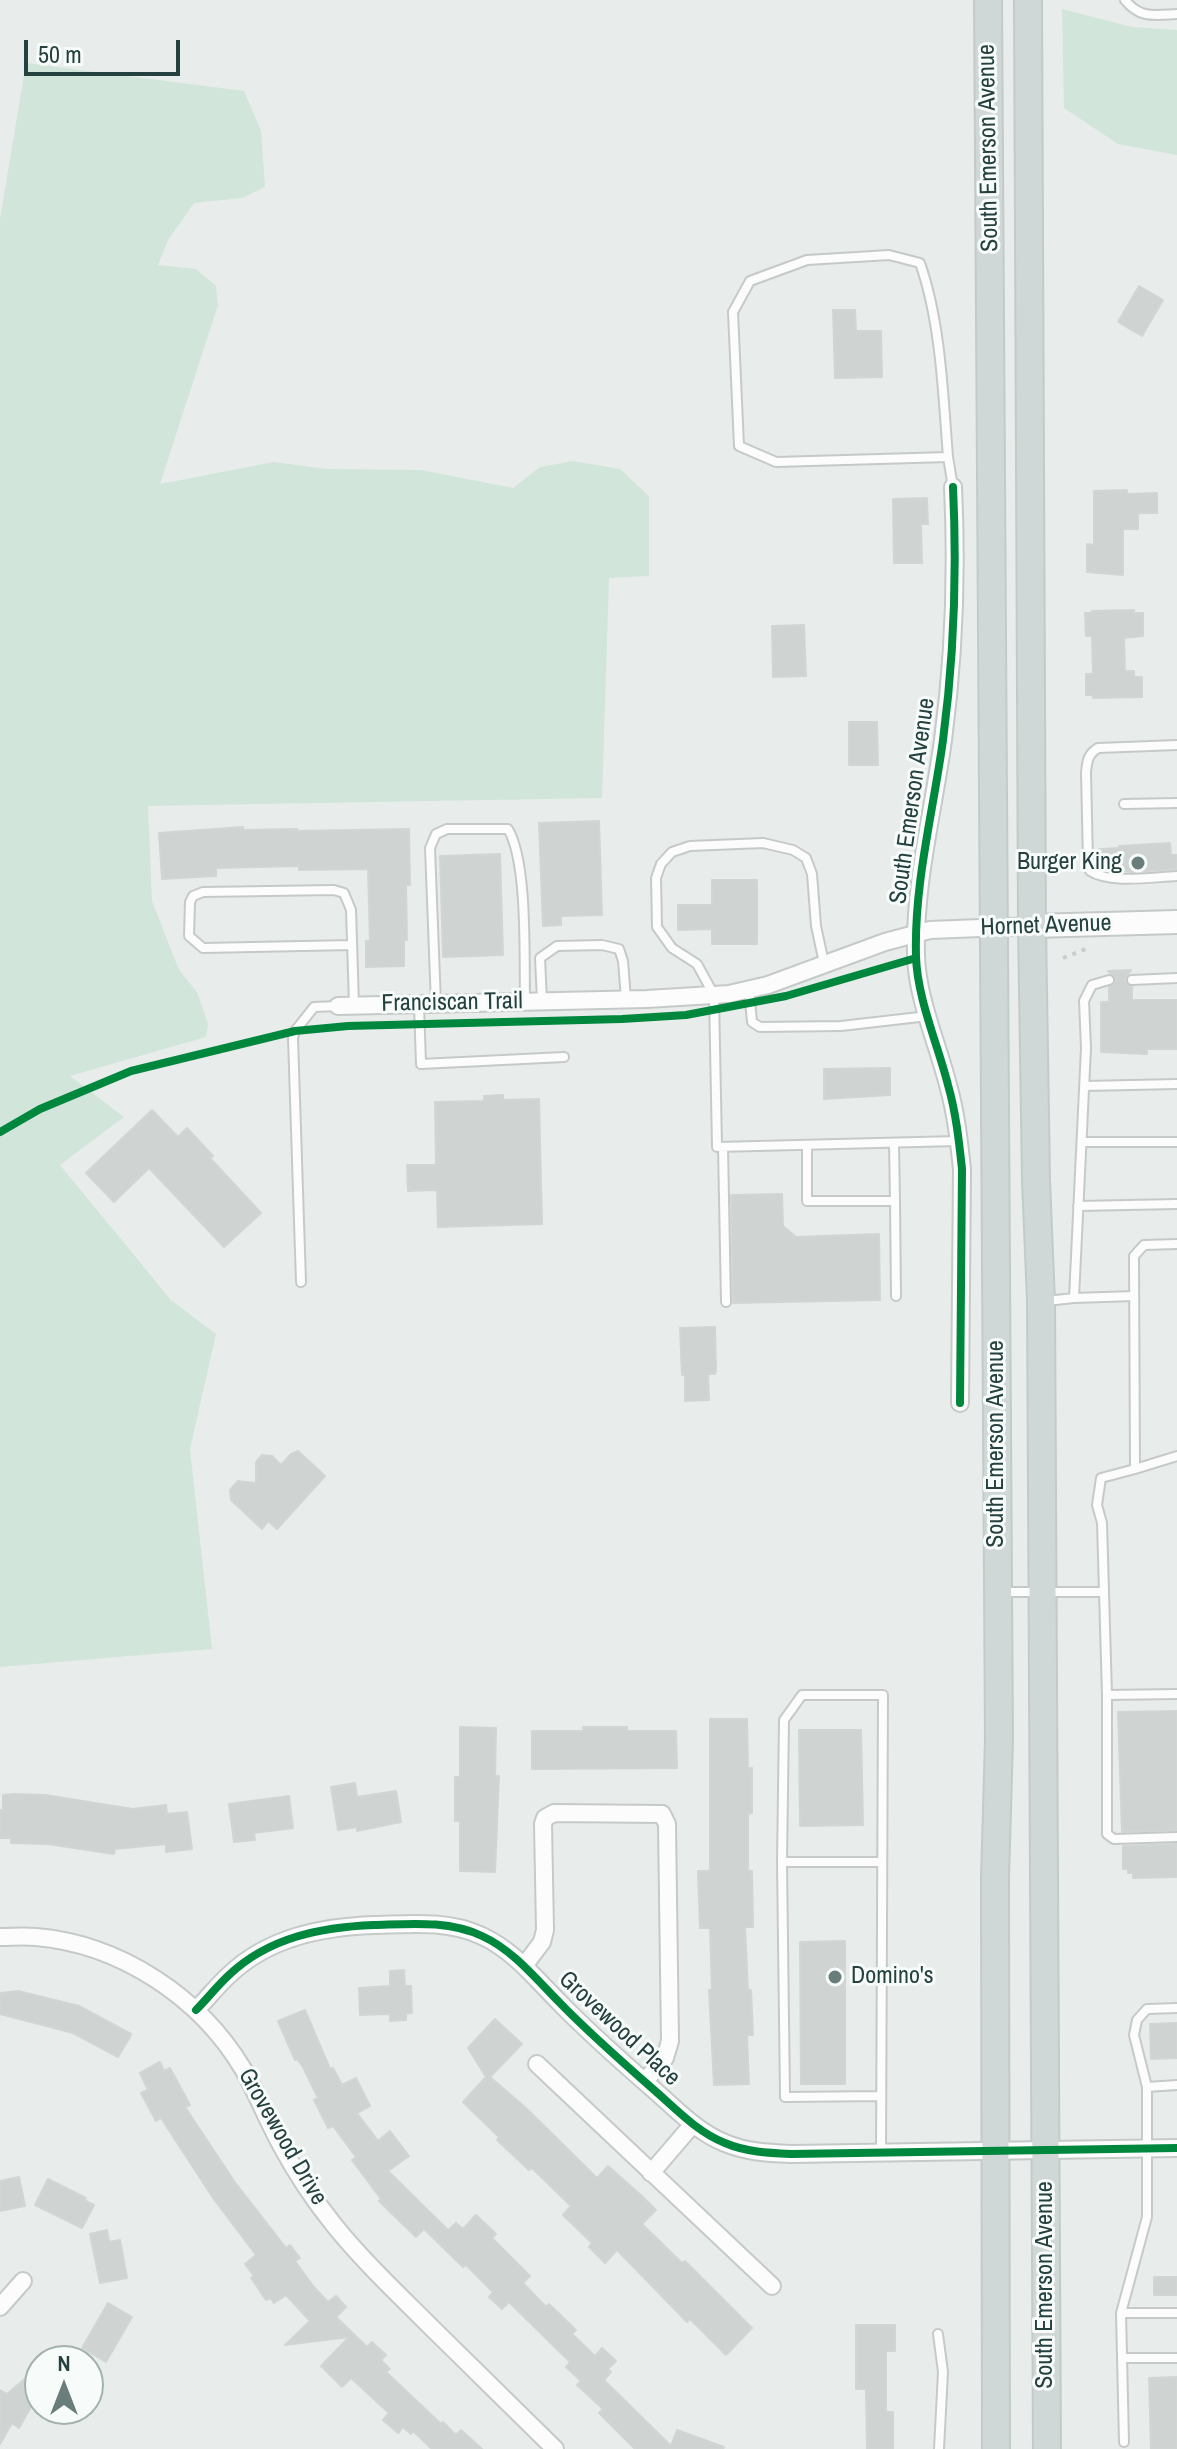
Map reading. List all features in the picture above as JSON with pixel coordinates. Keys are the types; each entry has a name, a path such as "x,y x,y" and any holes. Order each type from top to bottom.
{"main road":[{"name":"South Emerson Avenue","path":"988,0 998,1592 996,2449"},
{"name":"South Emerson Avenue","path":"1028,1 1032,926 1041,1301 1047,2449"}],"street":[{"name":"South Emerson Avenue","path":"953,487 954,584 947,705 919,880 916,934 917,970 948,1085 962,1169 960,1403"},
{"name":"Hornet Avenue","path":"825,965 885,942 945,928 1177,922"},
{"path":"346,1005 714,995 749,990 825,965"},
{"path":"524,1966 542,1942 545,1930 545,1818 554,1813 662,1814 667,1824 670,2041 665,2058 645,2081"},
{"name":"Grovewood Place","path":"196,2010 228,1976 266,1948 310,1932 339,1927 428,1924 458,1928 483,1936 524,1966 584,2028 693,2124 723,2142 758,2152 791,2154 1177,2148"},
{"name":"Grovewood Drive","path":"0,1937 36,1937 112,1956 148,1974 196,2010 233,2054 282,2147 336,2227 380,2277 555,2449"},
{"path":"537,2064 772,2286"},
{"path":"651,2173 693,2124"},
{"path":"0,2307 23,2281"}],"lane":[{"path":"1125,0 1133,10 1148,15 1177,14"},
{"path":"948,457 776,462 739,446 733,312 750,281 807,260 889,255 920,263 929,288 953,487"},
{"path":"1177,745 1098,748 1090,753 1086,773 1090,871 1110,878 1177,876"},
{"path":"1124,804 1177,803"},
{"path":"533,1001 518,850 514,839 508,829 447,829 436,834 430,848 427,1004 421,1064 564,1057"},
{"path":"825,965 816,926 812,874 806,858 793,850 763,843 690,846 672,852 661,864 656,878 657,927 672,948 697,964 714,995 717,1147 959,1141"},
{"path":"301,1282 293,1038 314,1007 346,1005 352,945 351,910 344,893 334,890 203,892 193,896 190,902 189,936 203,948 352,945"},
{"path":"533,1001 540,958 557,946 602,945 619,949 626,999"},
{"path":"1132,980 1177,978"},
{"path":"1074,1298 1085,1086 1084,1001 1092,985 1109,980"},
{"path":"749,990 752,1022 760,1027 841,1026 928,1016"},
{"path":"1085,1086 1177,1084"},
{"path":"1083,1142 1177,1142"},
{"path":"894,1144 896,1296"},
{"path":"807,1145 807,1201 895,1201"},
{"path":"723,1147 726,1302"},
{"path":"1078,1206 1177,1204"},
{"path":"1135,1469 1134,1256 1144,1245 1177,1244"},
{"path":"1041,1301 1134,1296"},
{"path":"1177,1456 1101,1478 1097,1505 1102,1523 1107,1834 1114,1839 1177,1837"},
{"path":"998,1592 1103,1592"},
{"path":"1107,1695 1177,1694"},
{"path":"881,2096 785,2097 784,1720 802,1695 883,1695 881,2153"},
{"path":"782,1862 882,1862"},
{"path":"1124,2442 1121,2313 1147,2217 1147,2087 1134,2035 1137,2020 1147,2009 1177,2008"},
{"path":"1147,2087 1177,2085"},
{"path":"1121,2313 1177,2313"},
{"path":"938,2334 943,2372 939,2449"},
{"path":"1122,2358 1177,2358"}],"path":[{"path":"1063,958 1090,947 1104,946"}],"green space":[{"path":"1062,9 1132,27 1177,30 1177,155 1118,144 1064,108"},
{"path":"26,63 244,91 261,131 265,187 242,198 194,203 168,240 158,265 196,269 216,286 218,305 160,484 274,462 326,469 421,470 513,488 540,467 573,461 620,469 649,496 649,576 609,578 602,798 148,806 152,901 179,970 197,992 208,1024 206,1037 70,1076 124,1117 60,1165 171,1300 216,1334 190,1449 212,1649 0,1667 0,219"}],"building":[{"path":"1139,286 1163,300 1142,336 1118,322"},
{"path":"833,310 855,310 856,331 881,331 882,377 835,378"},
{"path":"1127,490 1127,494 1157,493 1157,513 1138,513 1138,529 1123,529 1123,575 1087,572 1087,544 1094,545 1094,491"},
{"path":"927,498 928,524 921,524 922,563 894,563 893,499"},
{"path":"1134,610 1134,613 1143,613 1143,636 1124,638 1125,671 1134,671 1134,677 1142,677 1142,697 1093,698 1093,695 1086,695 1086,674 1093,674 1092,636 1086,636 1085,613"},
{"path":"804,625 806,676 773,677 772,626"},
{"path":"849,722 877,722 878,765 849,765"},
{"path":"599,821 602,915 561,916 561,925 543,926 539,823"},
{"path":"243,827 243,830 297,831 409,829 410,885 406,885 404,966 366,967 366,941 370,941 368,869 299,870 299,866 216,868 216,876 162,879 159,833"},
{"name":"Burger King","path":"1170,843 1171,855 1177,855 1177,869 1132,872 1100,868 1099,849"},
{"path":"500,854 503,955 443,957 440,856"},
{"path":"712,880 757,880 757,944 712,944 712,929 678,930 678,905 712,905"},
{"path":"1131,970 1125,980 1132,987 1132,1000 1177,1000 1177,1049 1147,1049 1147,1054 1101,1052 1101,1002 1109,1002 1109,987 1116,981 1108,971"},
{"path":"890,1068 890,1095 824,1099 824,1069"},
{"path":"503,1095 503,1100 539,1099 542,1224 438,1227 437,1190 408,1191 407,1165 436,1165 435,1102 484,1101 484,1096"},
{"path":"152,1110 178,1137 187,1128 261,1213 224,1247 149,1168 114,1202 86,1173"},
{"path":"782,1194 783,1226 796,1237 879,1234 880,1300 733,1303 731,1195"},
{"path":"715,1327 716,1370 715,1374 708,1374 709,1400 685,1401 680,1328"},
{"path":"298,1451 325,1476 277,1529 268,1521 262,1529 231,1500 230,1490 238,1481 256,1483 256,1462 262,1455 272,1456 281,1465"},
{"path":"1177,1711 1177,1830 1122,1832 1118,1712"},
{"path":"710,1719 747,1719 748,1768 752,1768 748,1871 752,1871 753,1927 745,1927 753,2035 747,2035 749,2084 714,2085 709,1990 712,1990 710,1928 700,1928 698,1871 710,1871"},
{"path":"460,1727 496,1728 495,1776 499,1776 495,1872 460,1871 460,1821 455,1821 455,1777 460,1777"},
{"path":"583,1727 676,1731 677,1768 532,1769 532,1731 583,1731"},
{"path":"799,1730 861,1730 863,1825 800,1826"},
{"path":"355,1783 357,1797 396,1791 401,1822 357,1831 357,1827 338,1830 331,1787"},
{"path":"3,1795 45,1795 133,1809 166,1805 167,1814 187,1812 192,1849 166,1852 166,1844 115,1849 114,1854 48,1844 11,1843 11,1838 0,1838 0,1810 3,1810"},
{"path":"289,1796 293,1828 254,1833 255,1840 234,1842 229,1804"},
{"path":"1177,1844 1177,1877 1133,1878 1133,1873 1123,1869 1123,1846"},
{"path":"845,1941 845,2084 801,2084 800,1942"},
{"path":"404,1970 405,1986 411,1986 412,2013 406,2014 406,2020 390,2021 390,2014 360,2015 359,1988 390,1986 390,1971"},
{"path":"18,1991 79,2006 131,2034 130,2037 118,2057 73,2033 0,2014 0,1993"},
{"path":"305,2010 330,2069 333,2068 342,2085 356,2078 370,2106 357,2113 378,2141 390,2131 409,2156 388,2171 448,2230 456,2223 463,2229 476,2215 496,2234 492,2238 530,2276 523,2283 546,2307 549,2304 576,2330 572,2334 595,2356 602,2348 616,2361 608,2369 611,2372 604,2380 671,2446 677,2430 723,2449 635,2449 599,2413 603,2409 577,2385 581,2381 566,2367 570,2362 509,2302 502,2309 489,2297 493,2292 466,2265 463,2267 424,2229 416,2237 379,2201 381,2199 352,2160 356,2157 333,2126 328,2128 314,2100 318,2098 303,2067 295,2060 278,2021"},
{"path":"495,2019 522,2044 490,2077 597,2178 608,2166 656,2210 642,2224 682,2263 685,2261 752,2328 726,2355 690,2319 687,2322 617,2250 605,2263 589,2247 592,2243 563,2215 571,2206 532,2168 529,2170 497,2140 499,2137 463,2102 486,2077 468,2048"},
{"path":"1177,2023 1177,2058 1151,2059 1150,2024"},
{"path":"160,2062 164,2071 170,2068 190,2105 185,2107 234,2181 286,2248 290,2245 300,2258 295,2261 313,2286 328,2302 336,2296 346,2307 336,2317 367,2347 372,2342 386,2355 381,2360 390,2369 386,2372 441,2424 443,2422 456,2435 461,2430 482,2449 432,2449 413,2431 411,2434 403,2427 398,2433 383,2420 389,2413 351,2378 342,2387 321,2366 349,2337 285,2345 310,2321 286,2295 274,2303 270,2298 266,2300 245,2264 256,2255 213,2198 161,2118 156,2121 141,2093 148,2090 140,2073"},
{"path":"19,2177 25,2206 0,2211 0,2181"},
{"path":"48,2179 94,2205 82,2228 35,2205"},
{"path":"107,2230 109,2242 120,2240 127,2278 100,2283 90,2234"},
{"path":"1154,2277 1177,2277 1177,2295 1154,2295"},
{"path":"108,2303 132,2317 106,2362 104,2345 84,2345"},
{"path":"856,2325 895,2325 895,2351 886,2351 886,2412 893,2412 893,2449 867,2449 866,2389 856,2389"},
{"path":"1177,2377 1177,2449 1151,2449 1149,2378"},
{"path":"24,2380 24,2419 19,2428 12,2423 0,2444 0,2390 7,2394"}],"cycle path":[{"path":"953,487 955,550 950,677 921,875 916,956 924,1005 953,1106 962,1169 960,1403"},
{"name":"Franciscan Trail","path":"0,1132 40,1109 131,1071 295,1031 348,1026 686,1015 786,996 916,958"},
{"path":"196,2010 245,1962 261,1951 297,1936 354,1926 442,1925 482,1936 504,1949 678,2112 705,2133 733,2146 757,2152 791,2154 1177,2148"}],"place":[{"name":"Burger King","path":"1138,863"},
{"name":"Domino's","path":"835,1977"}]}
